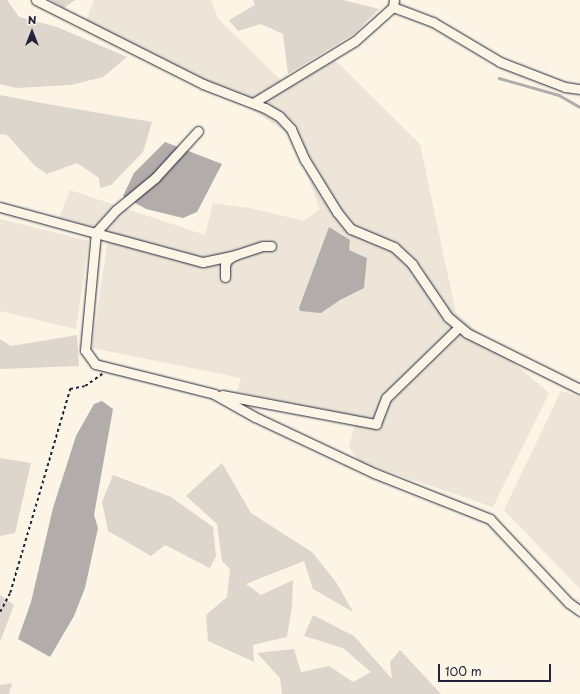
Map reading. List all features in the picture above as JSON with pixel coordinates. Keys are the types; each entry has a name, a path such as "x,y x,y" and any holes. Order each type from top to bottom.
{"street":[{"path":"36,0 203,84 253,103 279,116 291,129 305,160 337,212 351,229 394,247 412,264 448,317 459,327 467,333 580,389"},
{"path":"253,103 355,41 393,3 433,22 500,62 565,87 580,89"},
{"path":"198,131 155,178 116,210 96,232 85,350 95,364 112,367 214,394 376,424 386,398 459,327"},
{"path":"0,207 203,262 235,255 263,246 271,246"},
{"path":"225,277 227,260 235,255"},
{"path":"214,394 255,417 374,473 490,518 568,603 580,611"}],"path":[{"path":"0,612 10,594 70,389 85,386 112,367"}],"shaded area":[{"path":"0,0 7,0 19,17 57,27 127,57 103,77 71,85 16,88 0,84"},
{"path":"50,0 75,0 64,8"},
{"path":"94,0 211,0 218,19 284,83 331,56 420,144 456,313 549,393 493,507 360,462 349,447 357,416 237,392 241,378 92,348 109,231 59,218 70,190 205,235 213,203 250,208 304,221 320,209 292,136 248,107 84,26"},
{"path":"253,0 343,0 379,9 355,33 288,74 283,34 261,24 238,31 229,20 255,5"},
{"path":"0,95 152,122 143,152 111,185 100,188 99,178 77,163 47,174 35,166 7,135 0,134"},
{"path":"165,142 222,164 197,212 183,218 146,209 123,196 134,173"},
{"path":"0,219 89,241 76,329 0,311"},
{"path":"329,227 350,240 349,250 367,258 364,288 340,300 321,313 300,311 299,308"},
{"path":"77,335 79,366 0,369 0,339 11,346"},
{"path":"561,391 580,397 580,589 504,510"},
{"path":"102,401 113,409 94,515 98,528 85,588 74,616 50,657 18,639 31,602 53,508 76,436 94,404"},
{"path":"0,458 31,463 15,533 0,536"},
{"path":"222,463 251,513 312,552 336,582 353,612 313,589 304,561 246,584 261,595 293,580 292,606 287,637 253,645 254,662 208,641 206,615 227,597 230,569 222,561 217,524 186,496"},
{"path":"113,475 171,497 213,527 216,556 210,568 165,545 151,556 108,531 102,502"},
{"path":"0,595 14,605 0,642"},
{"path":"313,615 354,636 392,679 390,662 400,650 441,694 282,694 280,678 257,653 294,649 301,672 329,666 353,682 371,672 343,648 304,636"},
{"path":"12,683 9,694 0,694 0,685"}],"waterway":[{"path":"499,78 559,95 580,107"}]}
